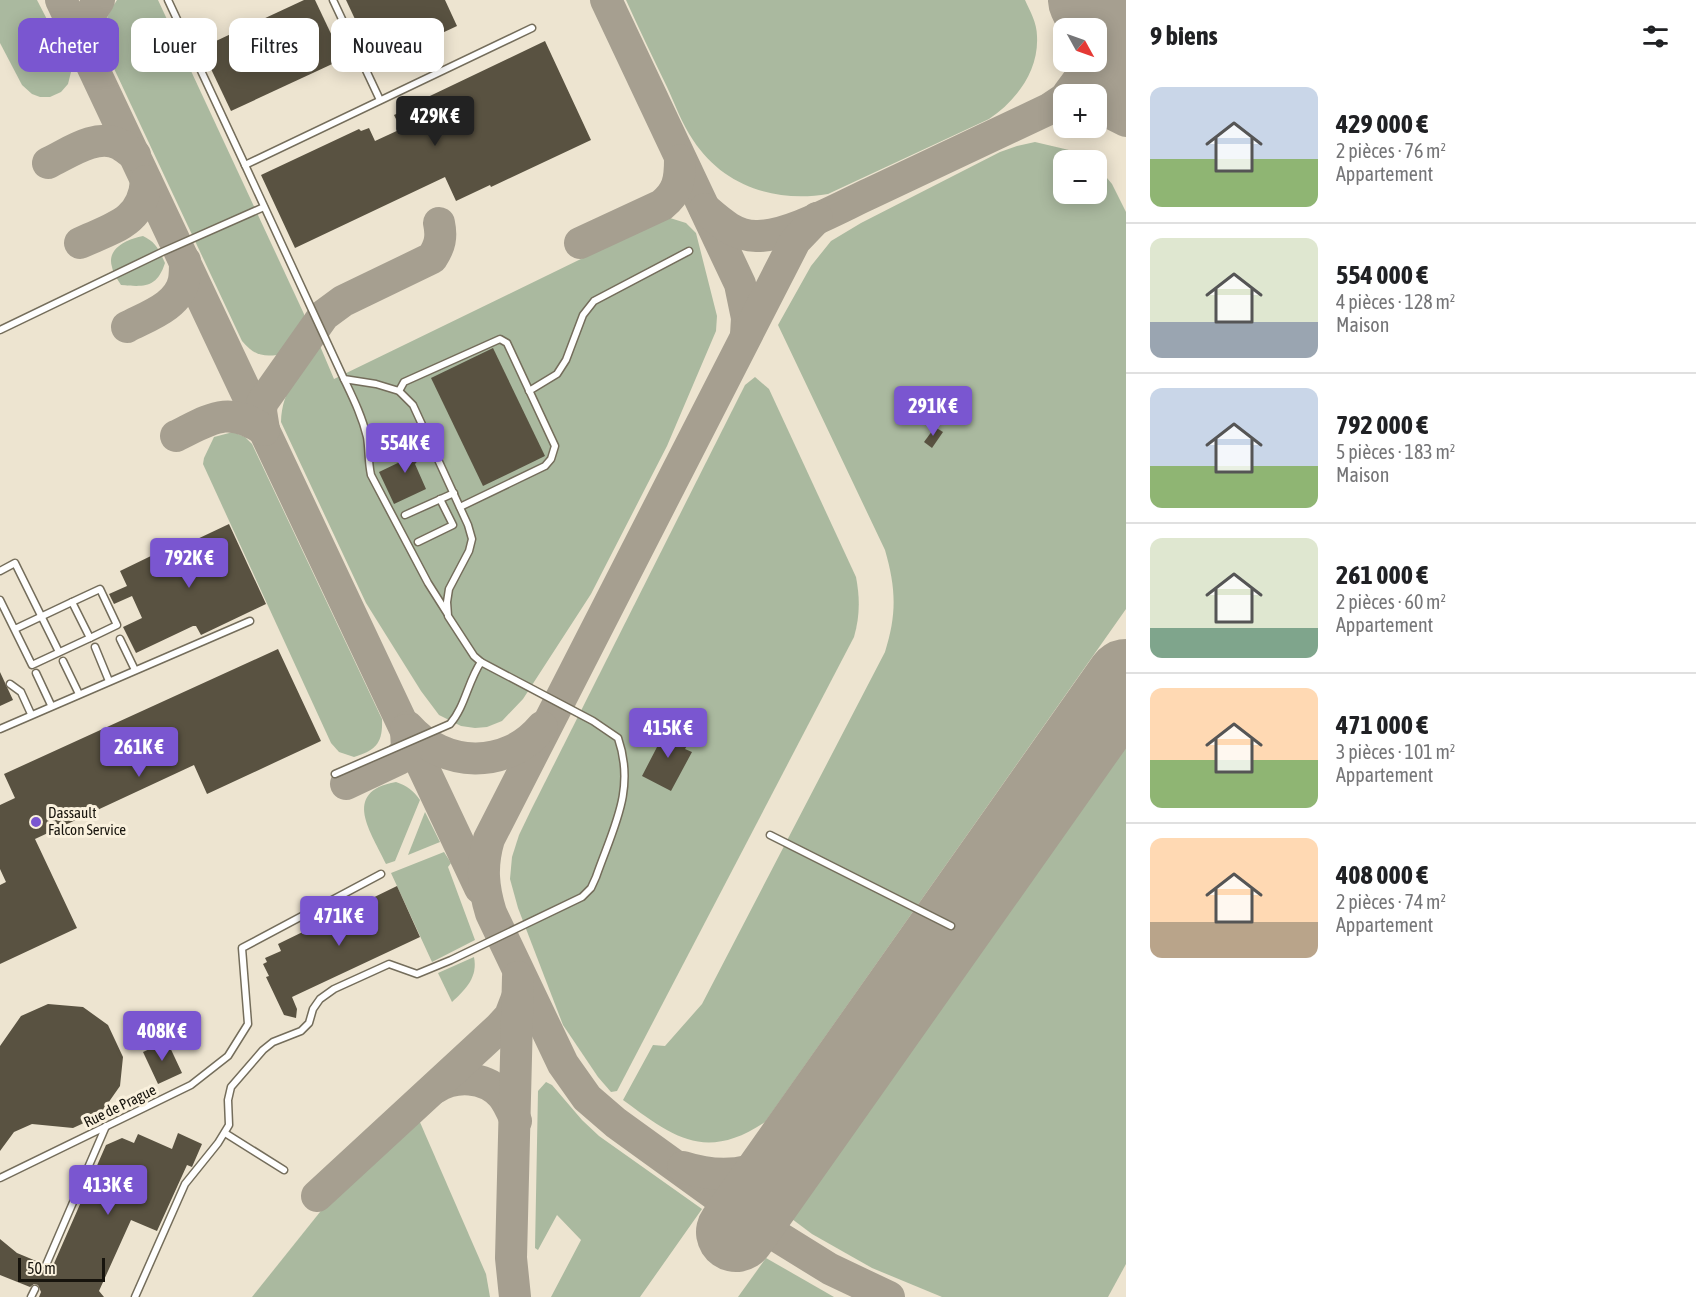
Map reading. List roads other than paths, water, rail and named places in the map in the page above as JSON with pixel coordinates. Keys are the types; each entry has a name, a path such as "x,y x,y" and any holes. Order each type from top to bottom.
{"lane":[{"path":"135,1297 185,1184 201,1166 229,1125 228,1100 231,1087 263,1050 273,1042 301,1031 309,1023 320,999 334,989 389,964 417,974 582,897 591,888 624,798 626,783 618,738 592,721 481,663 428,583 371,475 367,459 368,440 362,419 168,0"},
{"path":"333,0 380,100"},
{"path":"245,165 532,28"},
{"path":"0,330 162,252 264,207"},
{"path":"529,391 557,374 566,360 583,315 594,301 690,251"},
{"path":"399,391 404,382 500,339 507,343 555,446 551,459 544,466 460,507"},
{"path":"344,379 376,384 399,391 413,405 454,493 472,539 469,551 449,590 448,616"},
{"path":"405,515 454,493"},
{"path":"418,542 453,525 440,500"},
{"path":"0,571 15,563 59,652"},
{"path":"0,600 32,665 117,625 100,589 15,629"},
{"path":"72,602 90,638"},
{"path":"0,729 51,705 250,621"},
{"path":"120,639 135,670"},
{"path":"95,647 109,681"},
{"path":"63,661 79,694"},
{"path":"334,774 450,724 456,718 473,674 481,663"},
{"path":"36,673 51,705"},
{"path":"10,684 21,692 31,714"},
{"path":"770,836 951,926"},
{"name":"Rue de Prague","path":"0,1178 191,1085 228,1056 248,1024 242,948 381,874"},
{"path":"45,1265 106,1126"},
{"path":"225,1133 284,1170"},
{"path":"31,1297 35,1289"}],"place":[{"name":"Dassault Falcon Service","path":"36,822"}]}
